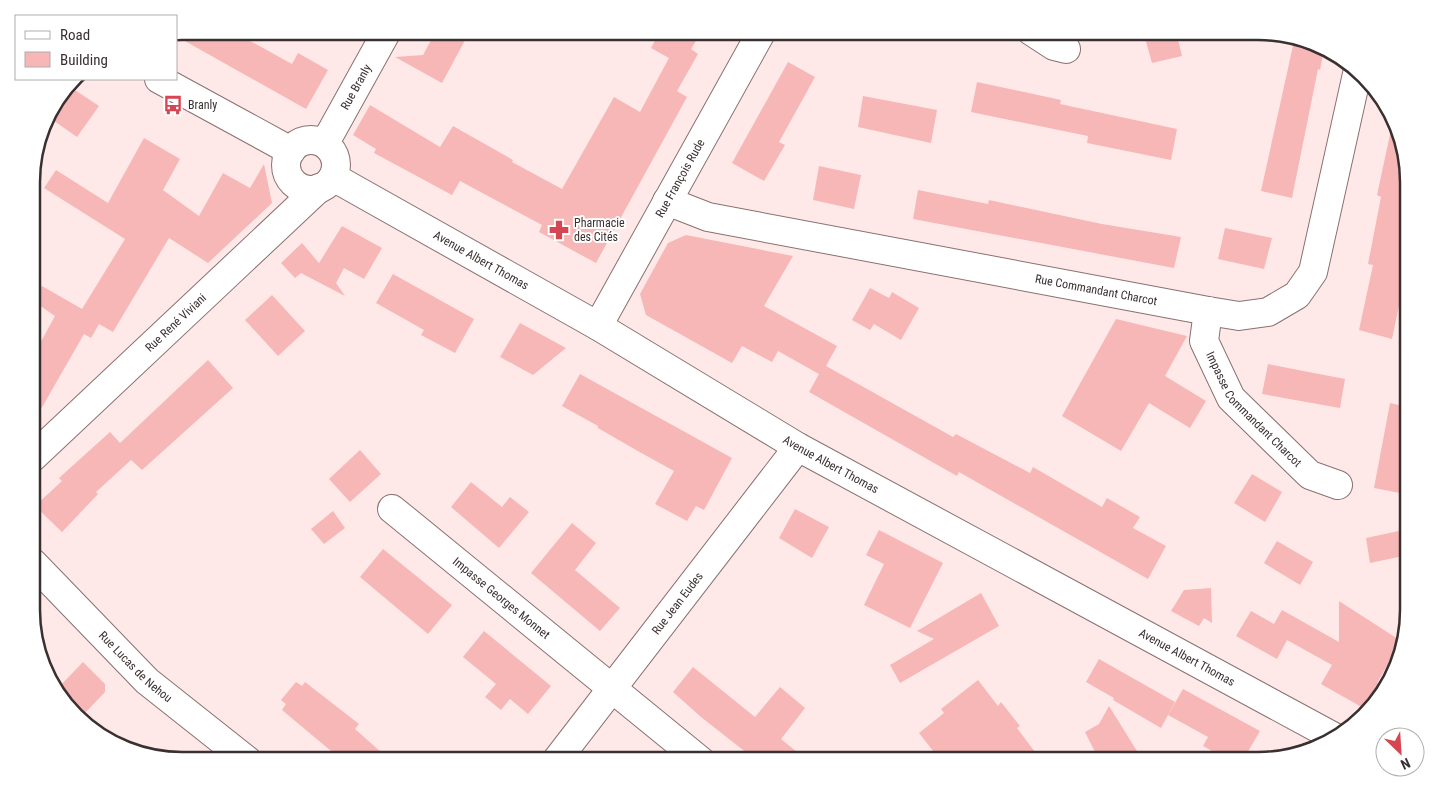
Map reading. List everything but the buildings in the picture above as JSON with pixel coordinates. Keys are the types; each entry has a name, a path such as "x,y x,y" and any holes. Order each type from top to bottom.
{"street":[{"name":"Rue Branly","path":"325,143 382,40"},
{"name":"Rue François Rude","path":"598,326 757,40"},
{"path":"1045,40 1054,46 1066,49"},
{"path":"161,80 291,151 296,145 310,140 325,143 335,155 336,170 326,182"},
{"name":"Rue Commandant Charcot","path":"668,201 708,217 1208,311 1239,316 1268,312 1297,295 1314,272 1356,80"},
{"name":"Avenue Albert Thomas","path":"291,151 287,158 287,166 292,180 297,185 312,190 326,182 598,326 798,447 1327,733"},
{"name":"Rue René Viviani","path":"40,450 326,182"},
{"name":"Impasse Commandant Charcot","path":"1208,311 1204,341 1231,398 1310,475 1338,485"},
{"name":"Rue Jean Eudes","path":"563,752 798,447"},
{"name":"Impasse Georges Monnet","path":"392,509 690,752"},
{"name":"Rue Lucas de Nehou","path":"40,572 147,681 237,752"}],"place":[{"name":"Branly","path":"173,105"},
{"name":"Pharmacie des Cités","path":"559,230"}]}
